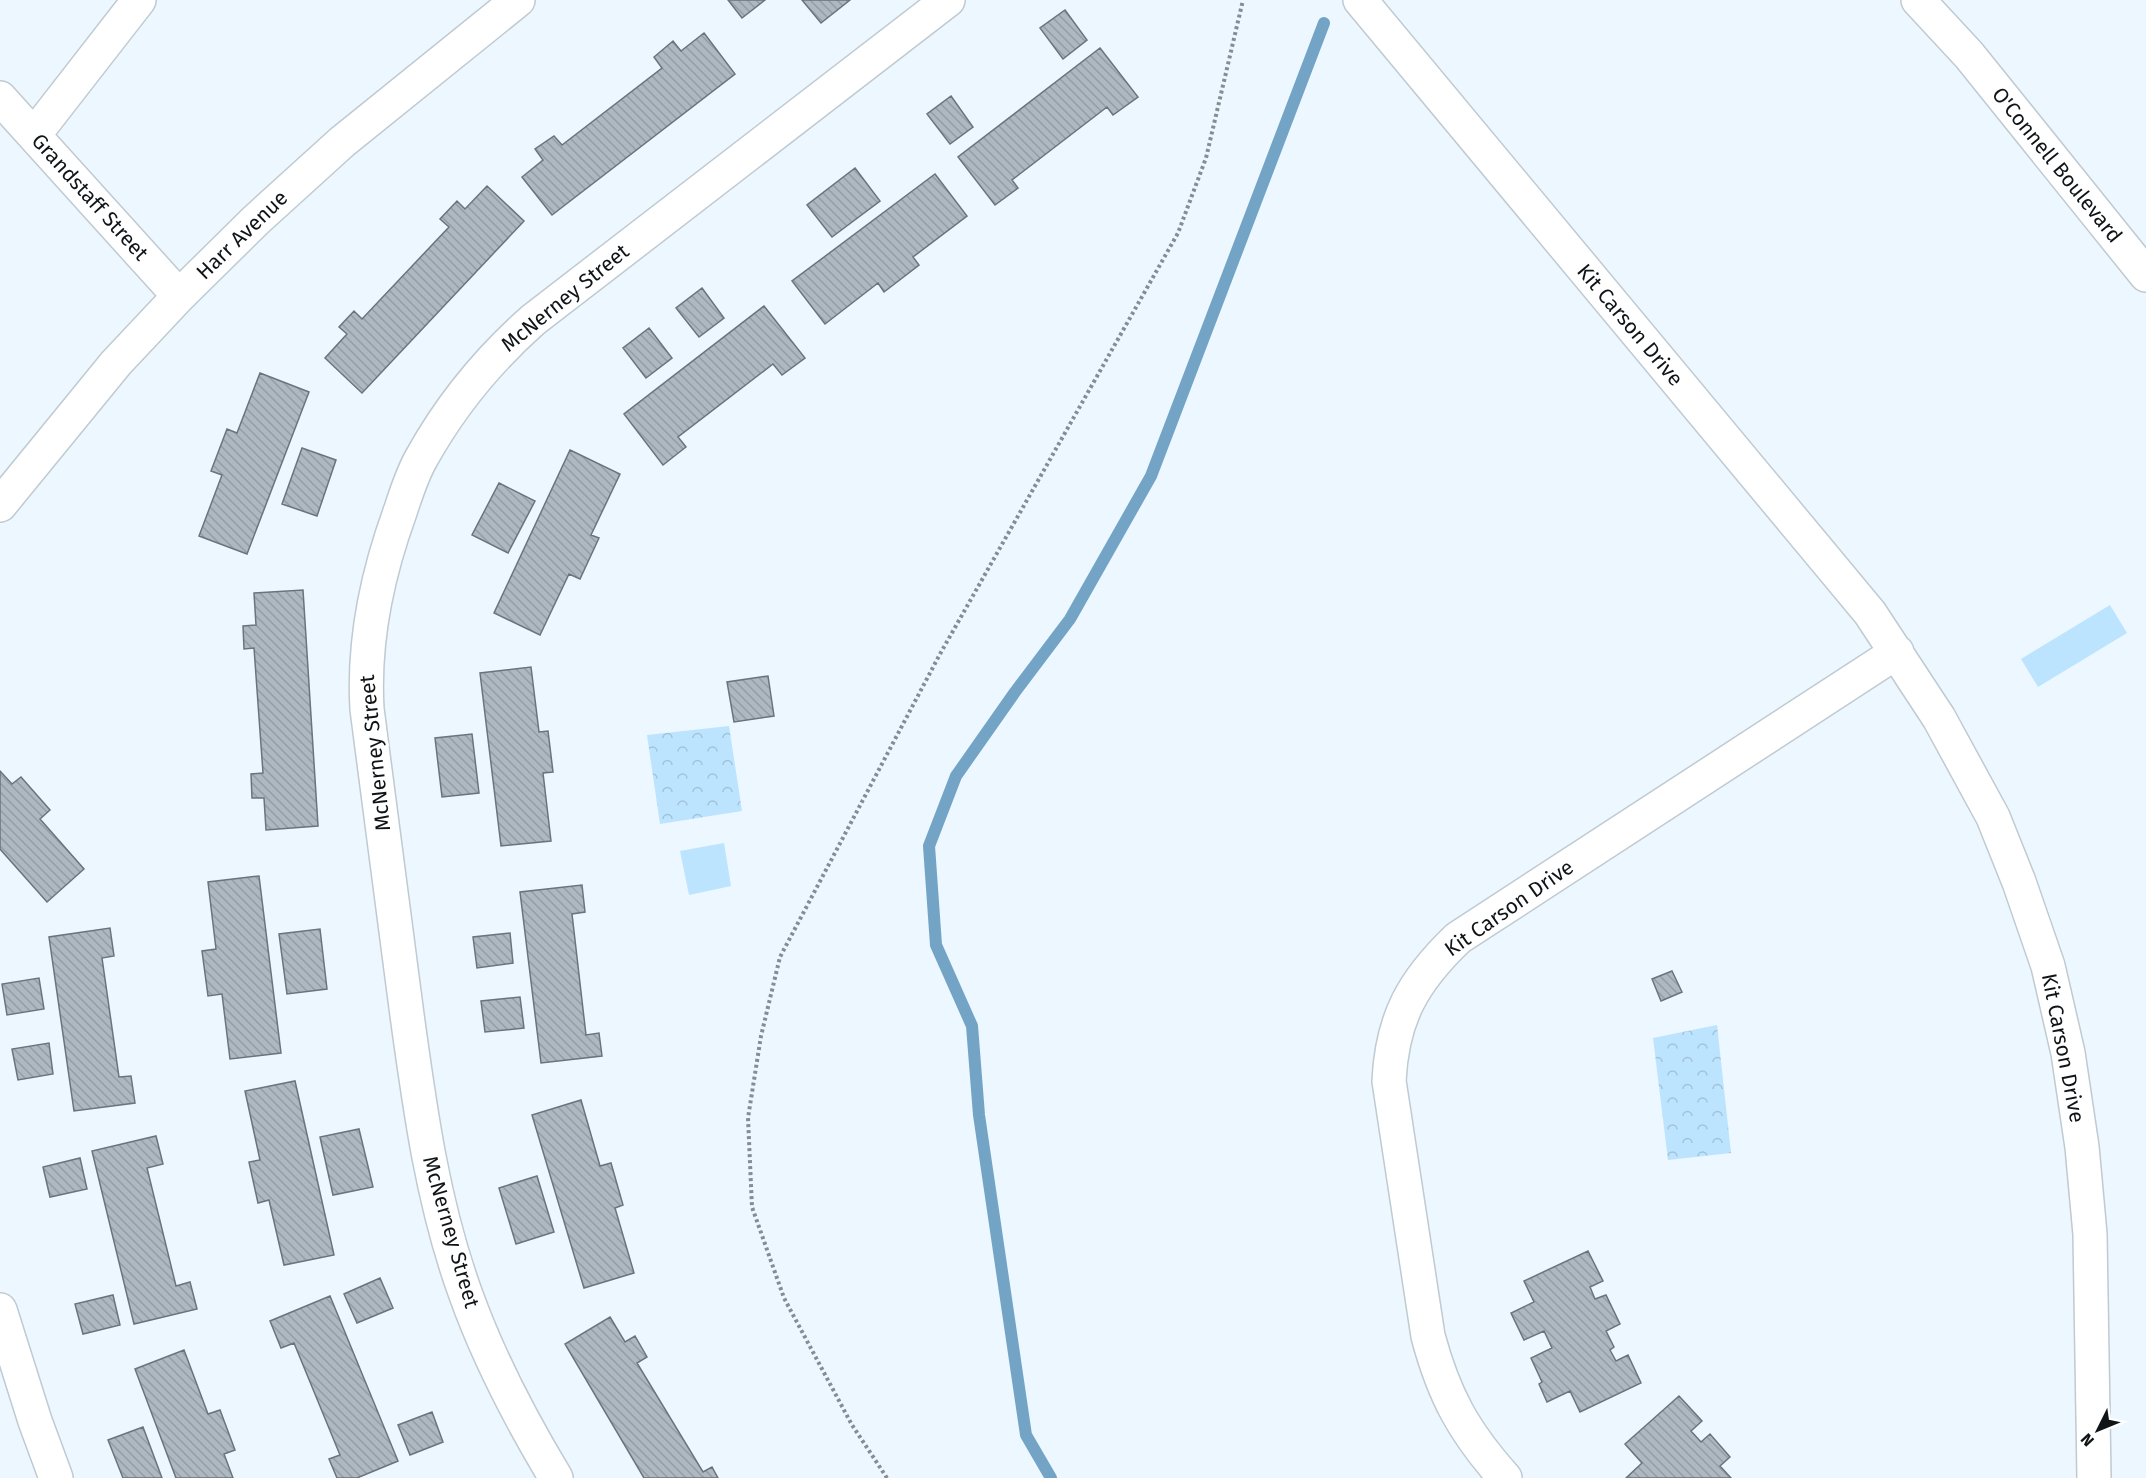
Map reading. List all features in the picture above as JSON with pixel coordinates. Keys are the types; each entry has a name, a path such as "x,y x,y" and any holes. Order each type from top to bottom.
{"street":[{"path":"34,135 139,0"},
{"name":"Harr Avenue","path":"0,505 116,363 179,296 255,221 342,142 518,0"},
{"name":"McNerney Street","path":"556,1478 527,1429 491,1358 465,1294 443,1219 423,1130 365,674 379,579 395,526 421,459 467,390 507,343 533,320 948,0"},
{"name":"Kit Carson Drive","path":"1360,0 1870,613 1939,718 1993,817 2019,882 2048,966 2068,1053 2082,1147 2088,1213 2094,1478"},
{"name":"O'Connell Boulevard","path":"1918,0 1969,55 2146,274"},
{"name":"O'Connell Boulevard","path":"1947,0 1969,55"},
{"name":"Grandstaff Street","path":"0,98 179,296"},
{"name":"Kit Carson Drive","path":"1505,1478 1471,1437 1452,1405 1438,1372 1428,1336 1389,1081 1392,1043 1407,1004 1420,979 1437,958 1458,938 1897,652"},
{"path":"0,1310 35,1421 56,1478"}],"path":[{"path":"887,1478 852,1425 784,1298 752,1207 748,1118 761,1036 780,957 940,654 1178,233 1206,158 1243,0"}],"green space":[{"path":"2110,605 2127,633 2038,687 2021,659"},
{"path":"729,726 742,811 660,824 647,735"},
{"path":"724,843 731,886 689,895 680,851"},
{"path":"1717,1025 1731,1153 1668,1160 1653,1038"}],"building":[{"path":"728,0 765,0 742,18"},
{"path":"802,0 850,0 821,23"},
{"path":"1065,10 1087,40 1063,59 1040,28"},
{"path":"704,33 735,74 552,215 522,177 543,160 535,149 554,136 562,145 662,68 654,57 673,41 681,51"},
{"path":"1100,48 1138,97 1113,115 1107,107 1012,180 1018,188 995,205 958,157"},
{"path":"951,96 973,127 950,144 927,114"},
{"path":"855,168 880,201 832,237 807,205"},
{"path":"935,174 967,216 913,257 919,265 884,292 878,283 825,324 792,281"},
{"path":"487,186 524,221 362,393 325,358 347,334 339,327 354,311 362,319 449,227 440,219 457,201 465,209"},
{"path":"702,288 724,318 699,337 676,308"},
{"path":"764,306 805,358 782,375 773,364 678,437 686,447 663,465 624,414"},
{"path":"649,328 672,358 646,378 623,348"},
{"path":"260,373 309,392 247,554 199,536 222,475 211,471 227,429 237,433"},
{"path":"302,448 336,460 317,516 282,504"},
{"path":"570,450 620,474 591,535 599,538 580,579 569,574 540,635 494,613"},
{"path":"499,483 535,501 508,553 472,535"},
{"path":"303,590 318,826 266,830 264,798 252,798 251,774 263,773 254,648 244,649 243,626 256,625 254,593"},
{"path":"531,667 539,732 548,731 553,772 543,773 551,841 501,846 480,673"},
{"path":"768,676 774,716 734,722 727,682"},
{"path":"472,734 479,793 442,797 435,738"},
{"path":"0,771 12,784 21,777 50,810 40,819 84,869 47,902 0,849"},
{"path":"259,876 281,1053 230,1059 222,994 208,996 202,951 216,949 208,882"},
{"path":"582,885 585,912 572,914 586,1035 599,1033 602,1056 541,1063 520,892"},
{"path":"110,928 114,956 102,958 119,1077 131,1076 135,1103 74,1111 49,937"},
{"path":"320,929 327,989 287,994 279,934"},
{"path":"510,933 513,963 477,968 473,937"},
{"path":"1672,971 1682,992 1661,1001 1652,979"},
{"path":"39,978 44,1009 7,1015 2,984"},
{"path":"520,997 524,1028 485,1032 481,1001"},
{"path":"49,1043 53,1074 18,1080 12,1049"},
{"path":"295,1081 334,1255 284,1265 269,1200 258,1203 249,1162 260,1160 245,1091"},
{"path":"581,1100 600,1166 611,1163 623,1205 615,1208 634,1273 584,1288 532,1115"},
{"path":"359,1129 373,1187 333,1195 320,1137"},
{"path":"156,1136 163,1164 147,1168 176,1286 190,1282 197,1309 134,1324 92,1151"},
{"path":"80,1158 87,1189 50,1197 43,1167"},
{"path":"537,1176 554,1232 516,1244 499,1188"},
{"path":"1588,1251 1603,1281 1590,1287 1595,1299 1606,1295 1620,1324 1606,1331 1614,1347 1610,1350 1616,1361 1628,1355 1641,1383 1580,1412 1570,1391 1547,1402 1539,1384 1542,1382 1531,1358 1552,1348 1544,1331 1524,1340 1511,1313 1534,1302 1524,1281"},
{"path":"380,1278 393,1308 357,1323 344,1294"},
{"path":"113,1295 120,1325 83,1334 75,1304"},
{"path":"330,1296 398,1461 357,1478 337,1478 329,1459 340,1455 294,1343 281,1348 270,1321"},
{"path":"610,1317 625,1342 635,1336 647,1357 637,1363 703,1472 712,1467 718,1478 644,1478 565,1344"},
{"path":"184,1350 208,1414 220,1410 235,1450 224,1454 233,1478 176,1478 135,1369"},
{"path":"1679,1396 1702,1421 1691,1431 1701,1442 1710,1434 1730,1457 1720,1466 1731,1478 1626,1478 1642,1463 1625,1444"},
{"path":"432,1412 443,1442 410,1455 398,1425"},
{"path":"143,1427 162,1478 123,1478 108,1440"}],"waterway":[{"path":"1051,1478 1026,1435 979,1115 972,1026 936,945 929,846 956,776 1070,619 1151,476 1324,23"}]}
